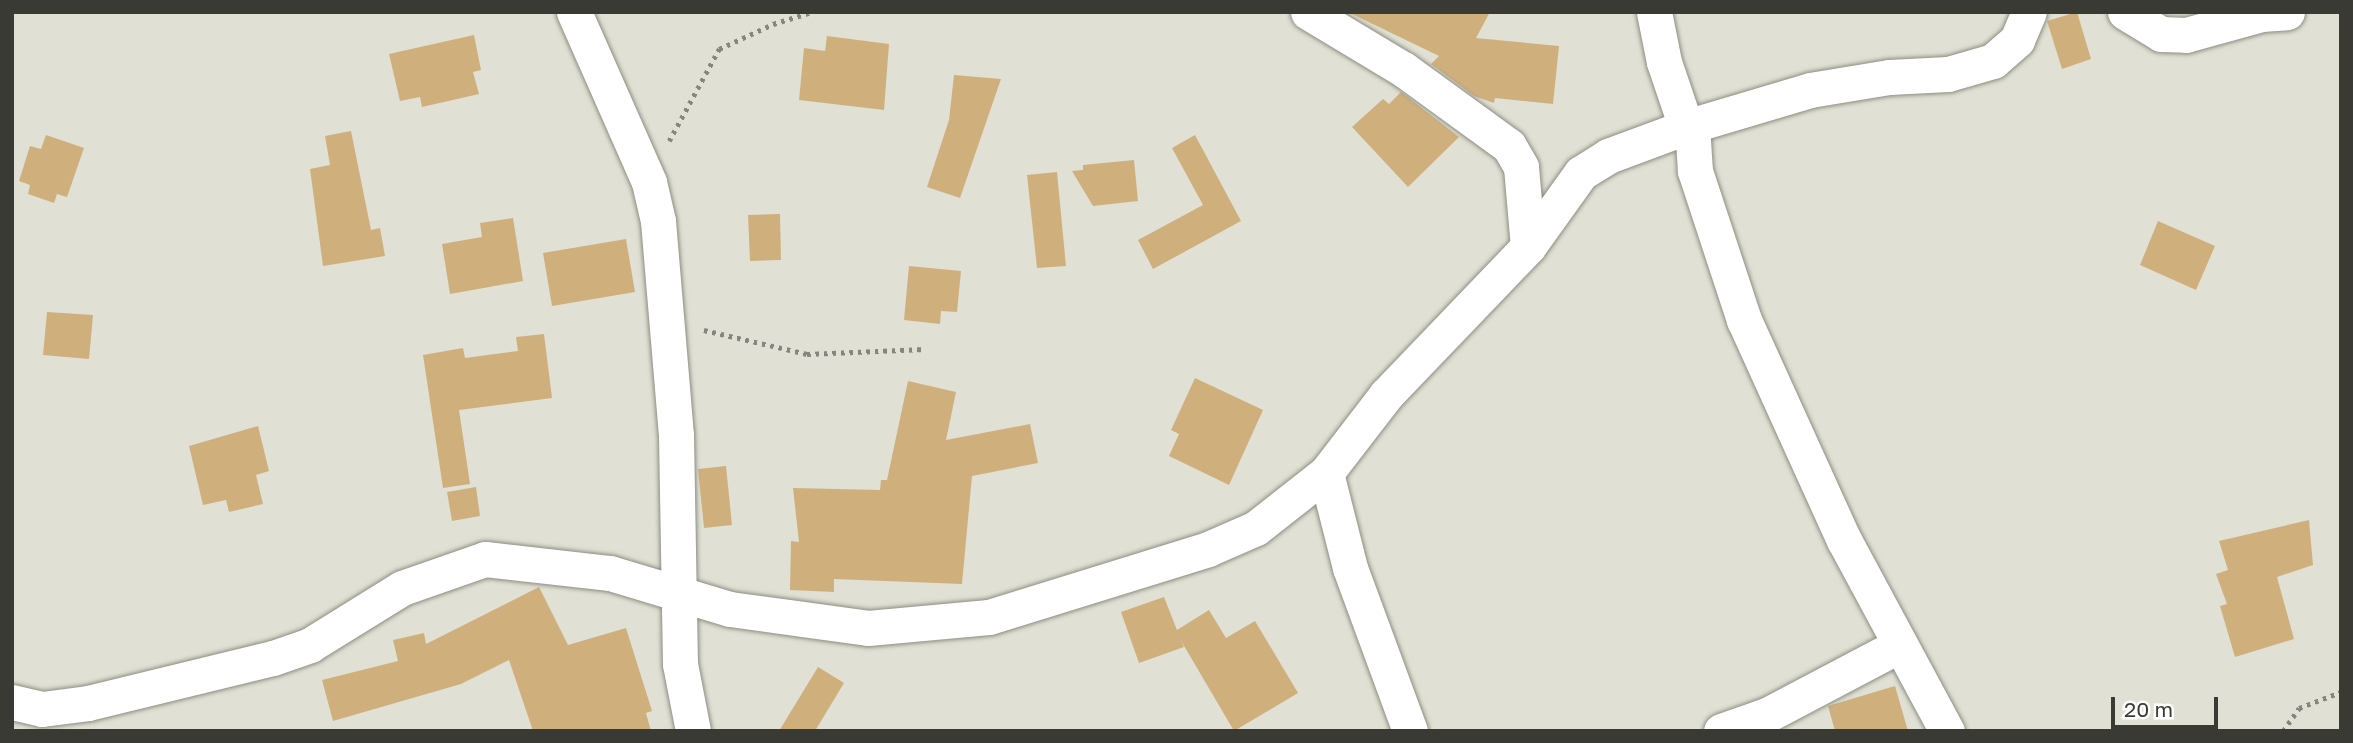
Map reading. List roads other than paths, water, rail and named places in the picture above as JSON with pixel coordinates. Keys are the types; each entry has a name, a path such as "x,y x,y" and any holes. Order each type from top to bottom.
{"street":[{"path":"574,12 649,182 658,221 663,317 676,435 681,597 680,664 693,731"},
{"path":"1308,12 1403,69 1509,146 1521,167 1528,247"},
{"path":"1654,12 1664,62 1689,126 1695,171 1744,320 1898,646 1947,731"},
{"path":"12,702 43,709 88,703 273,657 310,645 402,588 485,559 610,573 681,597 730,609 868,628 989,617 1208,549 1255,528 1326,473 1419,358 1528,247 1581,173 1608,156 1689,126 1810,90 1889,77 1948,74 1993,61 2017,40 2029,12"},
{"path":"2125,12 2161,34 2186,35 2261,14 2287,12"},
{"path":"1326,473 1350,568 1410,731"},
{"path":"1721,731 1767,715 1898,646"}]}
